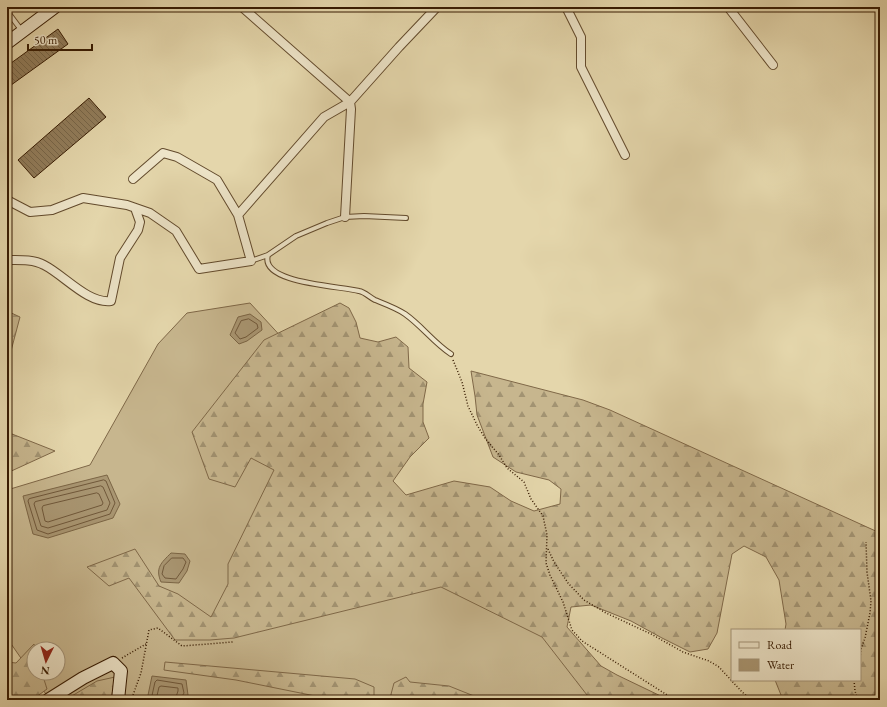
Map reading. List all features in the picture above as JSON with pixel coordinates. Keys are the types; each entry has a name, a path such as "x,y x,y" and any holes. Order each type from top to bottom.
{"street":[{"path":"9,38 23,31 55,7"},
{"path":"242,7 350,102 352,109 346,217"},
{"path":"238,215 324,117 350,102 398,47 437,7"},
{"path":"566,7 581,37 581,67 625,155"},
{"path":"728,7 773,65"},
{"path":"7,200 30,212 52,210 82,198 135,208 150,213 176,232 199,269 251,261 238,215 217,180 177,157 163,153 132,179"},
{"path":"7,260 24,260 43,264 91,297 104,302 111,300 120,258 138,230 140,222 135,208"},
{"path":"48,700 83,678 113,663 121,671 118,700"}],"lane":[{"path":"7,12 23,31"},
{"path":"251,261 268,255 296,236 346,217 364,216 406,218"},
{"path":"268,255 268,264 272,270 285,277 321,285 360,291 373,299 405,314 451,354"}],"path":[{"path":"451,354 462,382 468,406 477,425 508,468 524,482 531,499 543,516 547,535 546,563 563,602 572,630 582,641 675,700"},
{"path":"861,649 865,638 871,601 867,572 866,542"},
{"path":"547,548 554,562 568,583 584,600 606,613 651,634 683,652 709,661 719,667 731,680"},
{"path":"133,695 141,673 149,630 158,628 182,646 233,642"},
{"path":"113,663 146,644"},
{"path":"732,681 752,700"},
{"path":"854,681 858,700"}],"green space":[{"path":"250,303 286,342 265,418 436,577 544,630 618,700 50,700 37,681 66,681 66,641 26,641 26,665 7,638 7,490 90,465 158,344 187,313"},
{"path":"340,303 349,308 356,322 360,338 378,342 396,337 408,347 409,368 427,382 423,404 423,422 429,438 410,457 393,481 406,495 454,481 490,487 511,501 534,511 560,504 561,489 549,480 516,472 493,457 477,415 471,371 583,400 610,410 880,533 880,700 785,700 781,695 775,681 861,681 861,629 785,629 786,624 779,580 766,557 744,546 732,554 717,633 708,649 690,652 631,621 591,605 571,607 567,627 601,666 669,700 598,700 587,695 542,637 441,587 234,638 175,640 129,578 109,586 87,567 135,549 159,586 178,594 211,617 228,584 228,564 274,470 251,458 235,487 209,479 192,432 264,340"},
{"path":"7,311 20,317 7,366"},
{"path":"7,432 55,451 7,473"},
{"path":"26,652 26,681 44,681 47,689 32,700 7,700 7,662 16,663"},
{"path":"165,662 355,679 374,687 374,698 390,698 394,683 406,677 410,682 449,686 484,700 335,700 236,680 164,670"},
{"path":"115,677 111,700 65,700 97,681"}],"water":[{"path":"250,314 261,322 262,330 247,341 239,344 230,335 238,317"},
{"path":"107,475 120,504 113,518 48,538 33,534 23,496"},
{"path":"171,553 185,554 190,561 187,571 179,583 161,582 159,577 160,566"},
{"path":"152,676 186,680 188,695 183,700 147,700"}],"building":[{"path":"58,29 68,44 7,88 7,66"},
{"path":"89,98 106,117 34,178 18,160"}]}
